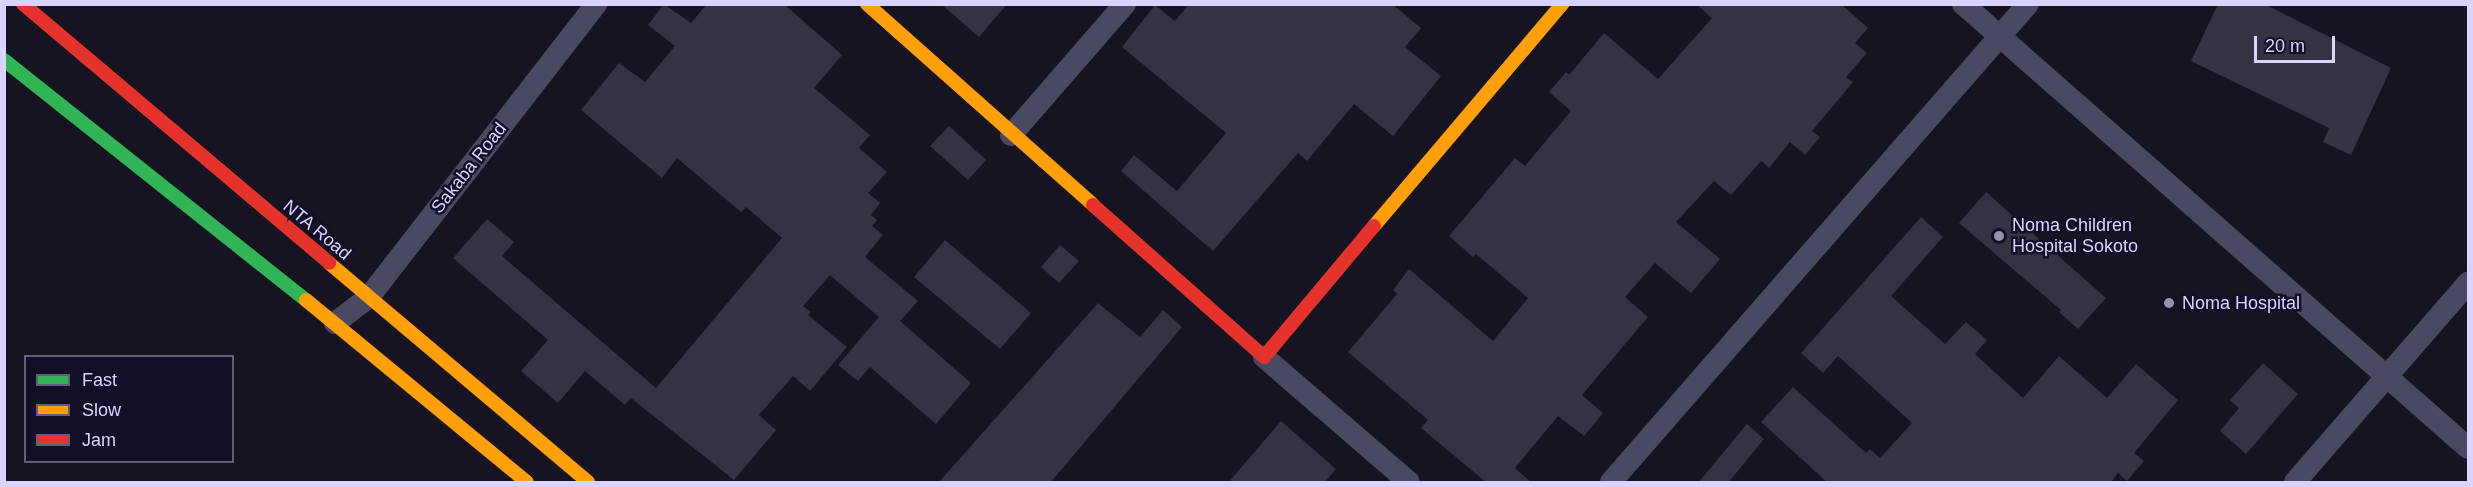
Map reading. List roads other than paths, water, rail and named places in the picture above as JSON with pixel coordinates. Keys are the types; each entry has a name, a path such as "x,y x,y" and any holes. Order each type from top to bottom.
{"main road":[{"name":"NTA Road","path":"23,4 588,483"},
{"path":"867,4 1011,135 1264,357 1562,4"},
{"path":"4,60 335,323 527,483"}],"street":[{"name":"Sakaba Road","path":"335,323 369,297 596,4"},
{"path":"1011,135 1125,4"},
{"path":"1963,4 1999,38 2391,376 2469,448"},
{"path":"1611,483 2028,4"},
{"path":"2295,483 2391,376 2469,283"},
{"path":"1264,357 1409,483"}],"place":[{"name":"Noma Children Hospital Sokoto","path":"1999,236"},
{"name":"Noma Hospital","path":"2169,303"}]}
